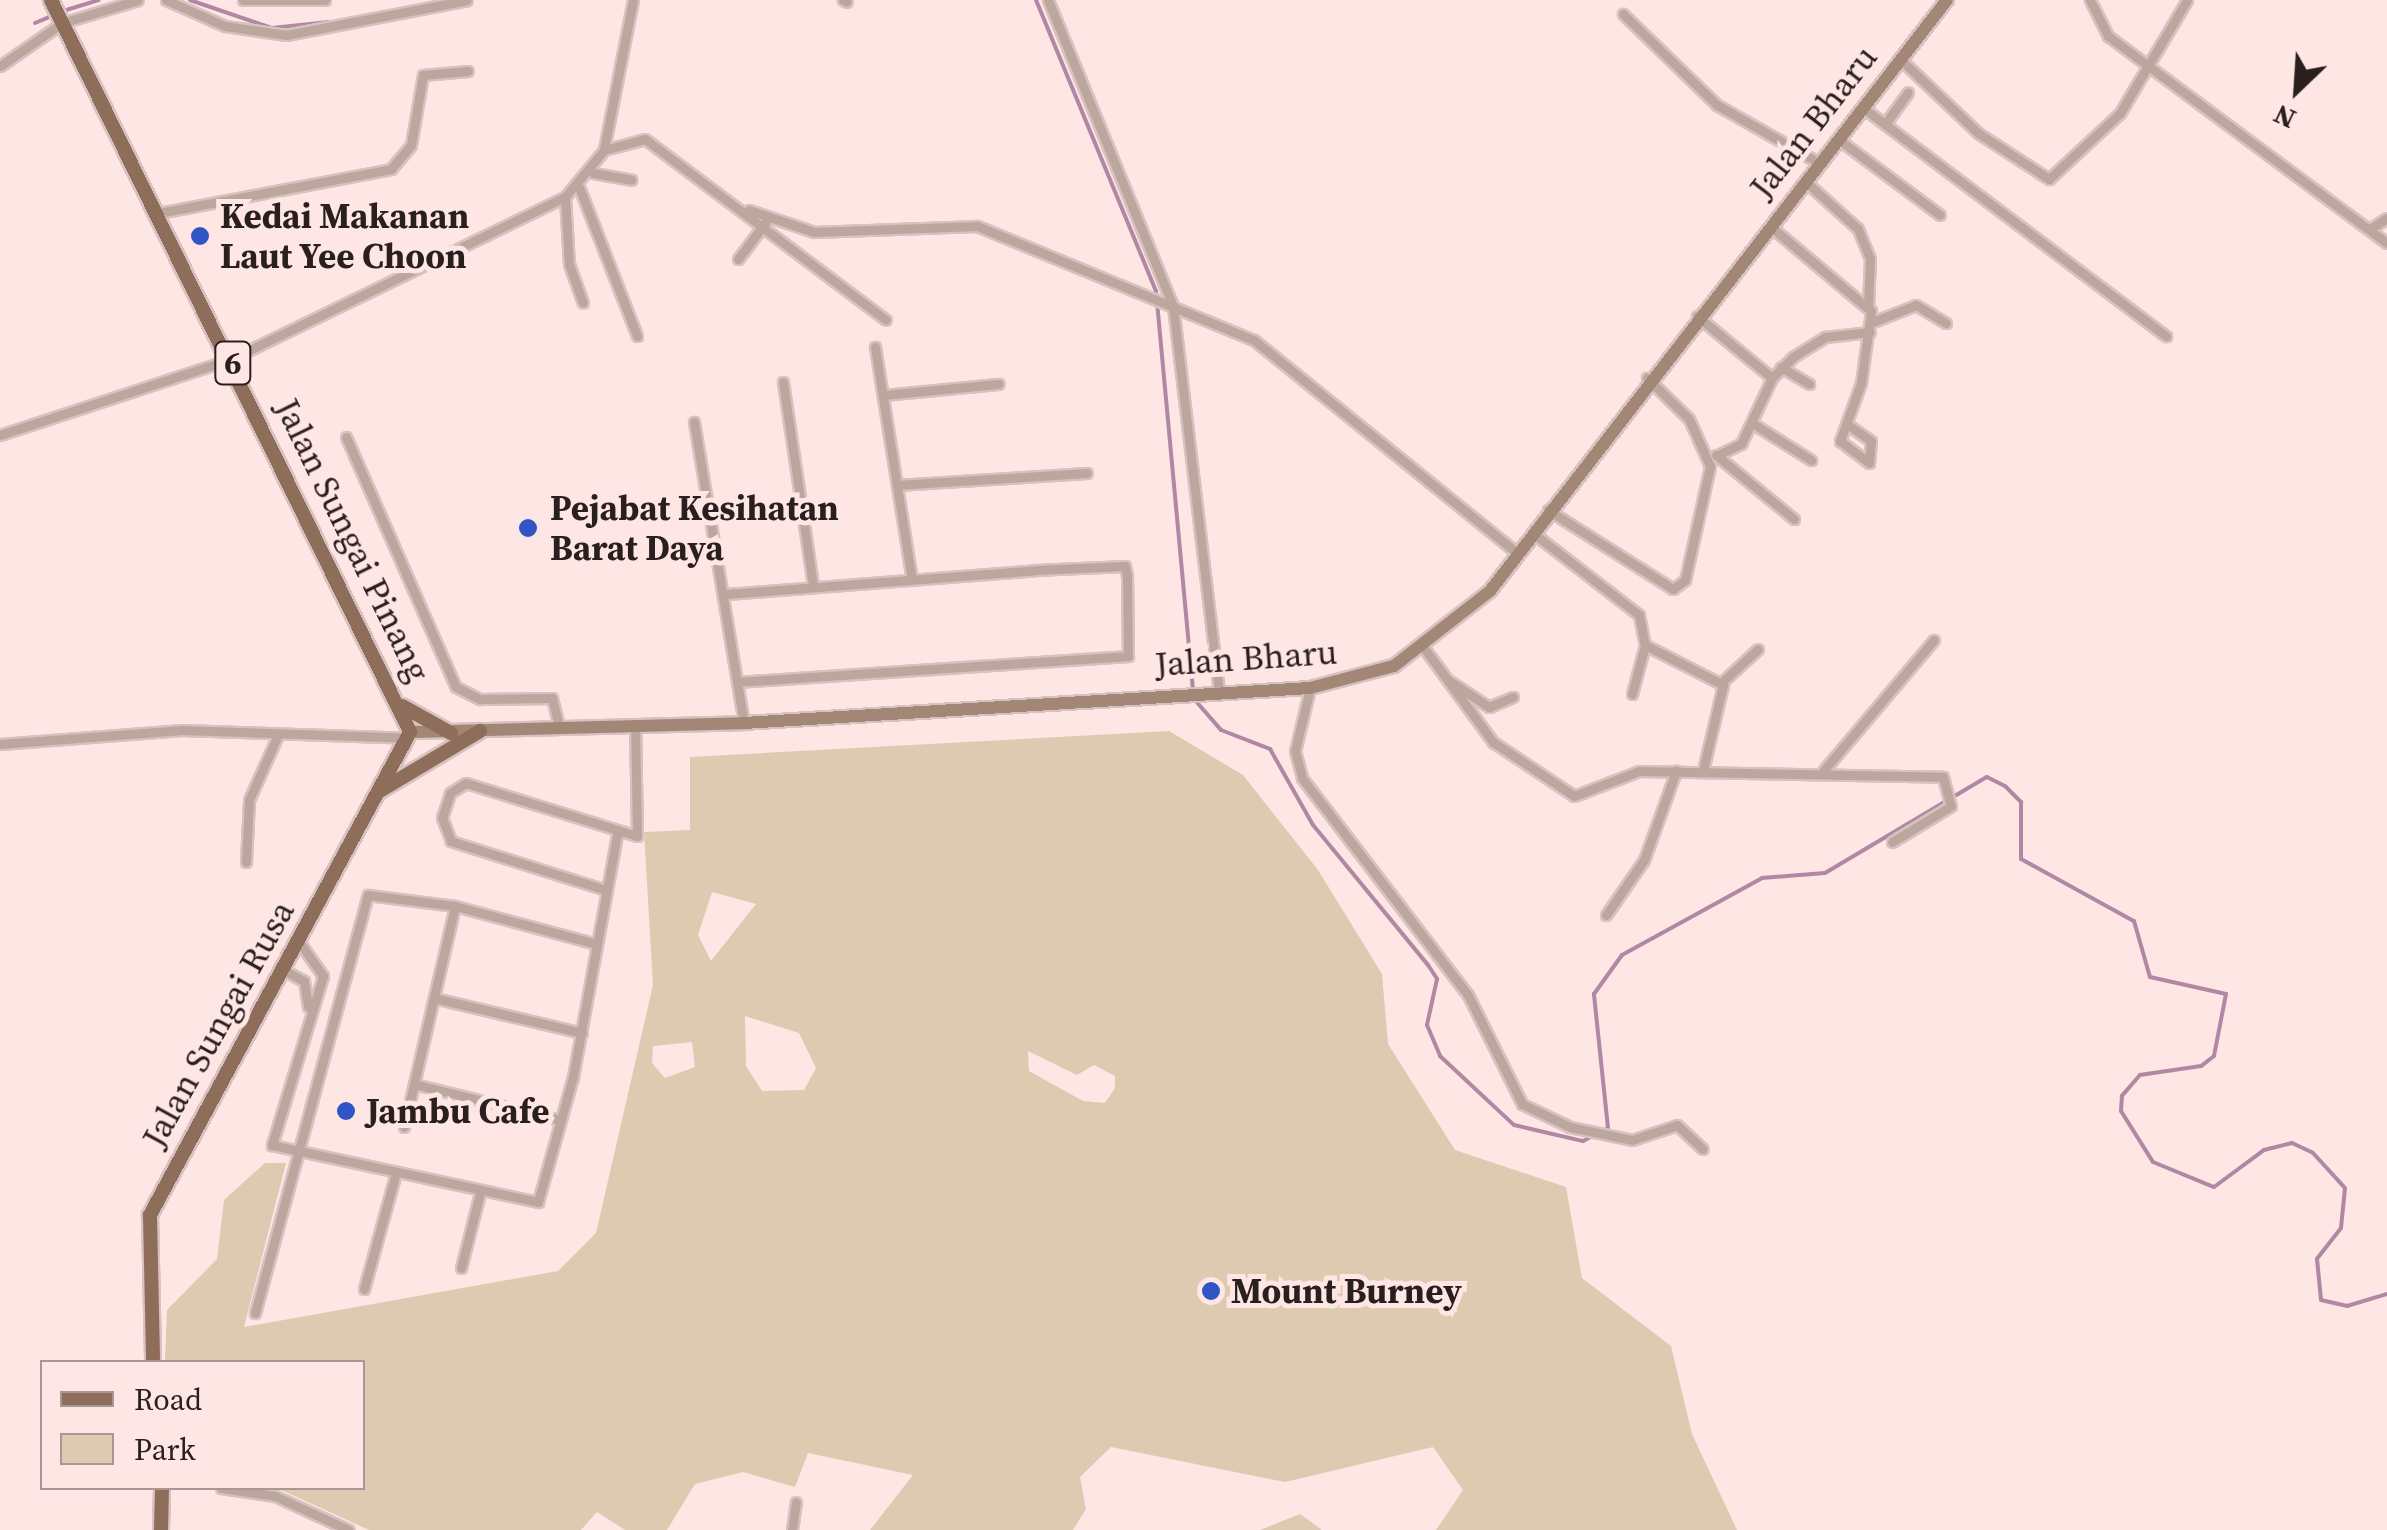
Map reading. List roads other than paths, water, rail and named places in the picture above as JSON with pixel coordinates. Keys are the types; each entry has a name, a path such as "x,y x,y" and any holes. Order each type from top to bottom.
{"main road":[{"name":"Jalan Sungai Pinang","path":"52,0 402,705 409,735"},
{"name":"Jalan Bharu","path":"409,735 744,723 1180,693 1310,688 1369,677 1424,648 1518,554 1647,378 1947,0"},
{"path":"402,705 451,733"},
{"path":"377,793 480,732"},
{"name":"Jalan Sungai Rusa","path":"154,1360 150,1215 409,735"},
{"path":"161,1530 162,1490"}],"street":[{"path":"0,66 62,23 138,0"},
{"path":"166,0 225,26 286,35 467,0"},
{"path":"244,0 323,0"},
{"path":"0,435 230,358 565,197 590,175 604,150 633,0"},
{"path":"1048,0 1173,306 1219,692"},
{"path":"2090,0 2098,26 2387,243"},
{"path":"1900,59 1978,133 2049,178 2071,167 2152,70 2188,0"},
{"path":"1623,14 1717,105 1820,163"},
{"path":"159,214 391,169 411,145 423,75 468,70"},
{"path":"1885,124 1908,92"},
{"path":"1862,107 2166,336"},
{"path":"1838,139 1940,215"},
{"path":"604,150 654,141 886,320"},
{"path":"590,175 603,168 632,180"},
{"path":"1806,182 1858,229 1870,259 1870,328 1840,446 1869,464 1873,445 1847,424"},
{"path":"578,187 637,336"},
{"path":"565,197 569,264 583,303"},
{"path":"747,210 814,232 978,226 1262,344 1518,554"},
{"path":"738,260 770,216"},
{"path":"2370,229 2387,218"},
{"path":"1770,226 1868,307"},
{"path":"1718,455 1737,450 1781,367 1825,337 1870,328 1916,305 1946,323"},
{"path":"1697,316 1772,378"},
{"path":"875,346 912,580"},
{"path":"1781,367 1809,384"},
{"path":"1548,510 1676,589 1690,569 1710,471 1704,450 1683,411 1647,378"},
{"path":"783,382 813,586"},
{"path":"883,395 998,384"},
{"path":"694,422 741,682 744,723"},
{"path":"1752,423 1811,460"},
{"path":"346,437 456,687 480,699 552,698 560,729"},
{"path":"1704,450 1718,455 1794,519"},
{"path":"897,485 1088,473"},
{"path":"1533,533 1638,614 1645,645 1632,694"},
{"path":"726,594 1124,566 1131,651 741,682"},
{"path":"1824,770 1934,640"},
{"path":"1645,645 1721,683"},
{"path":"1424,648 1502,750 1569,794 1620,773 1824,770 1938,774 1953,802 1892,842"},
{"path":"1703,770 1721,683 1758,649"},
{"path":"1446,680 1489,707 1513,698"},
{"path":"1310,688 1295,759 1322,815 1444,960 1522,1104 1600,1134 1640,1141 1678,1125 1704,1149"},
{"path":"606,890 451,841 442,818 450,793 466,784 616,834 640,832 635,726"},
{"path":"1,742 182,730 277,737 409,735"},
{"path":"246,862 249,800 277,737"},
{"path":"1606,915 1644,860 1676,771"},
{"path":"298,940 318,956 324,976 308,1007 272,1145 480,1193 541,1200 582,1033 616,834"},
{"path":"255,1313 304,1151 368,895 455,906 597,944"},
{"path":"404,1128 455,906"},
{"path":"282,969 304,981 308,1007"},
{"path":"434,998 582,1033"},
{"path":"414,1084 561,1120"},
{"path":"364,1289 396,1173"},
{"path":"461,1268 480,1193"},
{"path":"234,1490 275,1496 349,1530"},
{"path":"792,1530 796,1502"}],"waterway":[{"path":"63,11 98,0"},
{"path":"190,0 272,28 329,22"},
{"path":"1036,0 1156,291 1193,690"},
{"path":"35,23 54,15"},
{"path":"1194,699 1221,730 1270,749 1313,825 1428,965 1437,979 1427,1025 1440,1056 1514,1125 1583,1141 1608,1128 1594,994 1622,955 1762,878 1825,873 1987,777 2005,786 2021,802 2021,859 2134,921 2150,977 2226,994 2214,1056 2201,1066 2140,1075 2122,1096 2121,1111 2153,1162 2214,1187 2264,1150 2292,1143 2313,1153 2345,1188 2341,1228 2317,1259 2321,1300 2347,1306 2387,1294"}],"place":[{"name":"Kedai Makanan Laut Yee Choon","path":"200,236"},
{"name":"Pejabat Kesihatan Barat Daya","path":"528,528"},
{"name":"Jambu Cafe","path":"346,1111"},
{"name":"Mount Burney","path":"1211,1291"}]}
